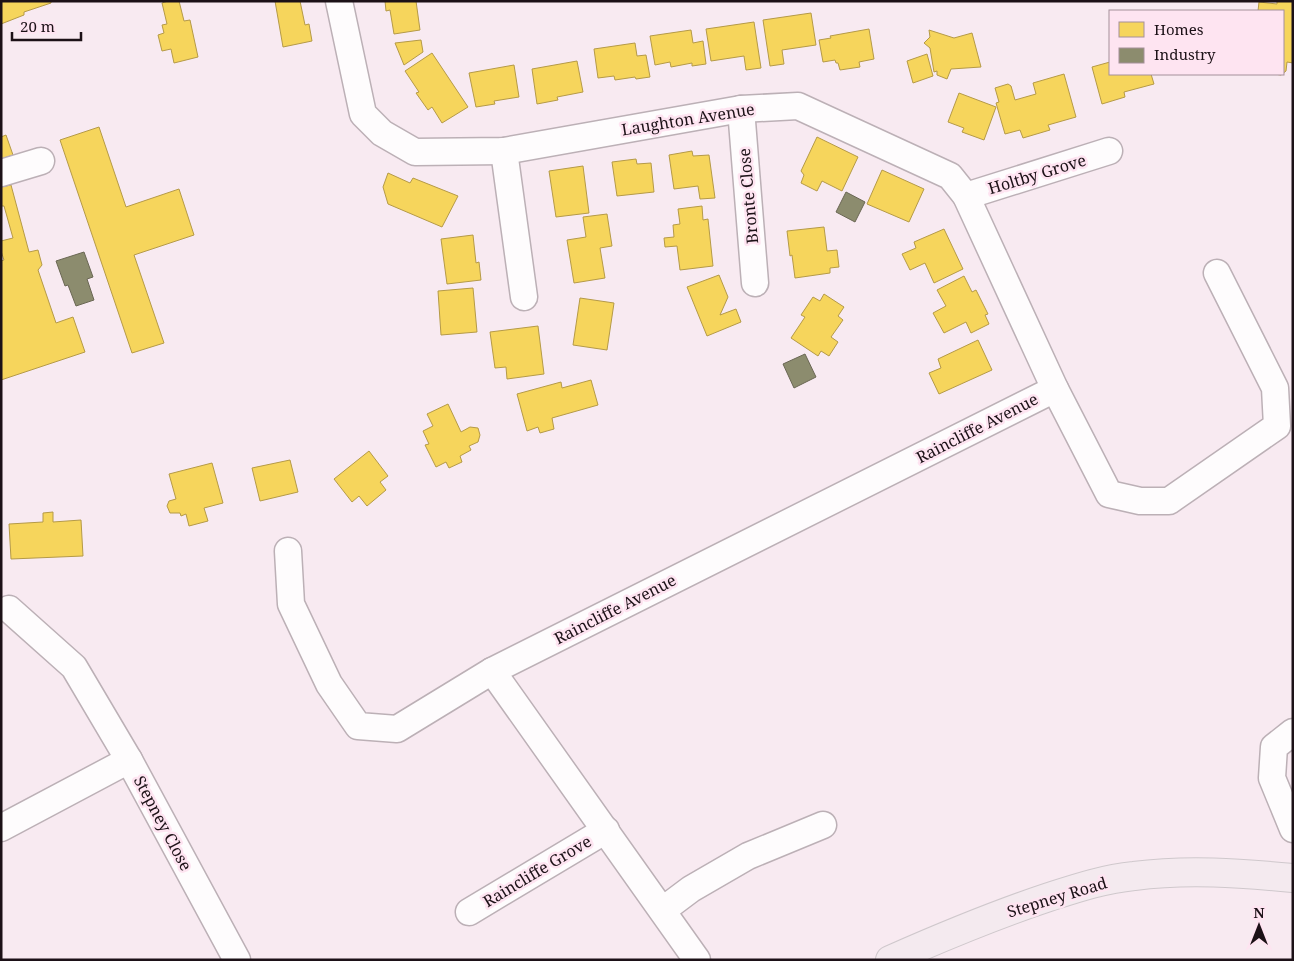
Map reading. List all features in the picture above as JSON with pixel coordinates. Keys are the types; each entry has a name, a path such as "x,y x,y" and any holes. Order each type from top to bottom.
{"highway":[{"name":"Stepney Road","path":"890,960 954,932 1032,902 1093,883 1171,872 1222,872 1293,878"}],"street":[{"name":"Laughton Avenue","path":"339,1 363,114 382,133 415,152 504,151 741,108 798,106 950,176 966,196 1055,389 1109,494 1140,501 1169,501 1278,426 1275,388 1217,273"},
{"name":"Bronte Close","path":"741,108 755,283"},
{"path":"504,151 524,297"},
{"name":"Holtby Grove","path":"966,196 1109,152"},
{"path":"1,174 41,161"},
{"name":"Raincliffe Avenue","path":"288,551 291,604 329,684 358,726 396,729 492,670 1055,389"},
{"path":"9,609 74,667 129,760"},
{"path":"492,670 697,960"},
{"path":"1293,732 1274,747 1272,778 1293,829"},
{"name":"Stepney Close","path":"1,828 129,760 237,960"},
{"path":"663,910 698,885 748,856 824,825"},
{"name":"Raincliffe Grove","path":"469,912 606,830"}],"building: Homes":[{"path":"1,1 51,1 51,3 24,12 24,15 1,24"},
{"path":"179,1 184,21 190,20 198,57 174,63 171,49 162,51 158,35 164,33 162,25 167,24 162,3"},
{"path":"275,1 300,1 305,25 309,24 312,41 283,47"},
{"path":"385,1 416,1 420,30 394,34 390,10 386,11"},
{"path":"1277,1 1293,1 1293,63 1287,62 1286,71 1284,72 1284,10 1258,10 1259,2 1277,4"},
{"path":"811,13 816,45 782,50 784,64 770,66 763,20"},
{"path":"754,22 761,68 746,70 744,56 711,61 706,29"},
{"path":"869,29 874,59 859,62 860,67 840,70 835,60 823,62 819,40 831,38 830,36"},
{"path":"691,30 693,43 703,41 706,64 692,66 692,63 671,67 670,62 655,65 650,36"},
{"path":"929,30 954,38 972,33 981,67 951,69 947,79 937,75 937,71 934,72 930,48 924,43 930,37"},
{"path":"421,40 423,52 404,65 395,43"},
{"path":"635,43 637,56 646,55 650,77 615,80 614,76 598,78 594,49"},
{"path":"432,53 468,107 442,123 432,107 428,110 416,93 419,92 405,71"},
{"path":"927,54 933,76 913,83 907,61"},
{"path":"577,61 583,92 557,97 558,100 537,104 532,69"},
{"path":"1109,62 1109,75 1151,75 1154,84 1124,92 1125,97 1102,104 1092,67"},
{"path":"514,65 519,97 494,101 495,104 476,107 469,73"},
{"path":"1064,74 1076,117 1048,125 1050,130 1023,138 1020,130 1005,134 996,103 999,102 995,88 1008,84 1011,86 1015,100 1036,94 1033,83"},
{"path":"959,93 996,107 984,140 962,132 964,128 948,122"},
{"path":"99,127 126,207 179,189 194,235 134,255 164,343 132,353 60,140"},
{"path":"6,135 13,155 1,159 1,137"},
{"path":"817,137 858,157 842,191 822,181 817,191 801,183 804,175 801,171"},
{"path":"692,151 693,156 709,155 715,198 700,199 698,186 674,189 669,155"},
{"path":"636,159 637,164 651,163 654,192 617,196 612,162"},
{"path":"583,166 589,213 556,217 549,171"},
{"path":"882,170 924,189 909,222 867,204"},
{"path":"388,173 410,183 413,178 458,196 442,227 388,204 383,187"},
{"path":"11,185 29,252 38,250 42,265 38,270 56,323 73,317 85,352 1,380 1,261 4,260 1,251 1,241 13,238 4,206 1,206 1,187"},
{"path":"702,206 703,220 708,219 713,266 680,270 677,246 665,247 664,238 674,237 673,225 680,224 678,209"},
{"path":"607,214 612,246 600,248 605,278 574,283 567,240 586,237 583,217"},
{"path":"824,227 827,251 837,250 839,267 830,268 830,273 795,278 787,231"},
{"path":"944,229 963,269 934,283 925,263 910,270 902,254 916,248 914,242"},
{"path":"473,235 476,263 479,262 481,280 447,284 441,239"},
{"path":"719,275 728,297 720,315 736,309 741,322 707,336 687,287"},
{"path":"964,276 972,292 976,290 988,314 985,315 989,324 971,333 966,322 944,333 933,313 946,306 937,290"},
{"path":"473,288 477,332 441,335 438,291"},
{"path":"824,294 844,307 838,316 843,320 831,337 838,342 829,356 821,351 818,356 791,338 805,317 801,315 813,297 820,301"},
{"path":"580,298 614,303 607,350 573,345"},
{"path":"538,326 544,374 507,379 506,367 495,368 490,332"},
{"path":"978,340 992,370 939,394 929,373 941,368 938,359"},
{"path":"591,380 598,405 552,418 554,429 540,433 538,427 527,431 517,394 561,382 562,388"},
{"path":"448,404 461,432 470,427 478,428 480,435 478,442 469,446 471,450 460,456 462,462 449,468 446,462 436,467 425,445 429,444 423,431 433,426 427,414"},
{"path":"369,451 388,476 380,482 386,490 367,506 359,496 352,502 334,479"},
{"path":"290,460 298,492 260,501 252,468"},
{"path":"212,463 223,503 204,508 208,521 189,526 186,514 181,516 180,513 170,513 167,506 169,501 176,499 169,474"},
{"path":"53,512 53,522 81,520 83,556 11,559 9,524 43,522 43,513"}],"building: Industry":[{"path":"846,192 865,202 855,222 836,212"},
{"path":"84,252 93,277 87,279 94,300 76,306 68,285 65,286 56,261"},
{"path":"805,354 816,377 794,388 783,364"}]}
